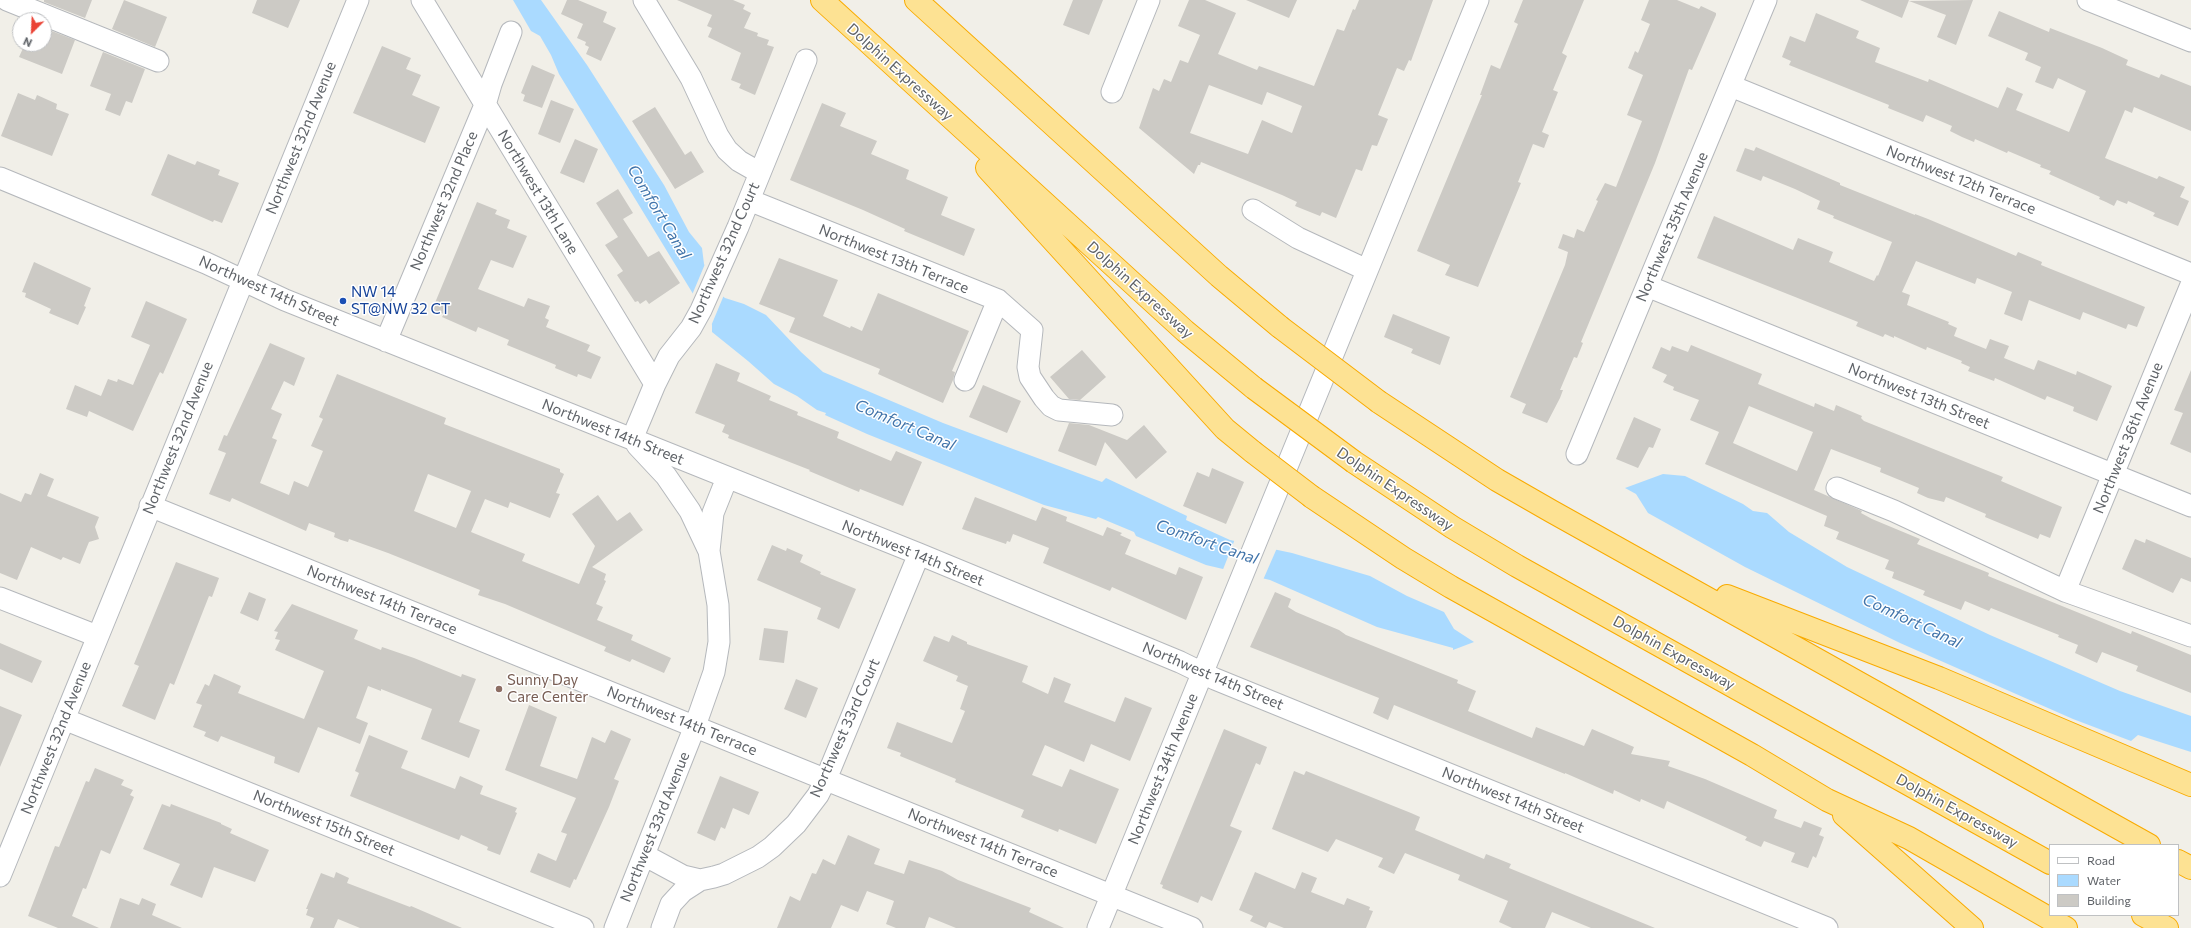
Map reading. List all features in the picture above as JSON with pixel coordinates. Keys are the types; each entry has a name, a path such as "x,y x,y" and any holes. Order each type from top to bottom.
{"highway":[{"name":"Dolphin Expressway","path":"822,0 1185,331 1254,388 1354,462 1433,515 1517,566 2049,862"},
{"path":"916,0 1219,276 1280,327 1379,402 1496,480 2147,844"},
{"path":"892,64 1225,429 1312,497 1403,558 1451,587 1739,748 1827,800 1909,838 2066,928"},
{"path":"1650,566 1939,678 2191,785"},
{"path":"1827,800 1972,928"},
{"path":"2179,862 2191,868"},
{"path":"2145,916 2167,928"}],"street":[{"path":"7,0 158,62"},
{"name":"Northwest 32nd Avenue","path":"0,876 242,280 358,0"},
{"name":"Northwest 13th Lane","path":"422,0 655,384"},
{"path":"644,0 691,78 718,136 727,150 739,161 760,173"},
{"path":"1112,92 1149,0"},
{"name":"Northwest 34th Avenue","path":"1098,928 1478,0"},
{"name":"Northwest 35th Avenue","path":"1577,454 1766,0"},
{"path":"2088,0 2191,41"},
{"path":"485,106 491,84 511,32"},
{"name":"Northwest 32nd Court","path":"632,439 655,384 669,356 691,328 701,310 749,200 806,60"},
{"name":"Northwest 12th Terrace","path":"1731,86 2191,274"},
{"name":"Northwest 32nd Place","path":"386,341 485,106"},
{"name":"Northwest 14th Street","path":"0,178 206,263 285,300 919,554 1794,922 1827,928"},
{"name":"Northwest 13th Terrace","path":"749,200 998,300 1032,330 1028,367 1030,377 1051,406 1059,410 1112,415"},
{"path":"1253,210 1298,238 1367,270"},
{"name":"Northwest 36th Avenue","path":"2065,591 2191,285"},
{"name":"Northwest 13th Street","path":"1648,286 2191,506"},
{"path":"965,380 998,300"},
{"path":"632,439 666,476 690,510 709,551"},
{"path":"709,551 713,513 727,478"},
{"path":"1838,488 1894,511 2065,591 2191,636"},
{"name":"Northwest 14th Terrace","path":"150,506 1192,928"},
{"name":"Northwest 33rd Avenue","path":"615,928 695,726 714,672 719,642 718,605 709,551"},
{"name":"Northwest 33rd Court","path":"644,855 683,876 700,880 724,874 752,860 772,847 796,824 818,795 826,779 919,554"},
{"path":"0,598 97,636"},
{"name":"Northwest 15th Street","path":"64,719 583,928"},
{"path":"662,928 671,904 683,891 700,880"}],"water":[{"name":"Comfort Canal","path":"513,0 541,0 587,65 664,185 689,232 702,248 704,264 719,293 725,298 744,304 766,315 801,352 823,372 943,423 1102,482 1106,478 1187,516 1186,520 1230,540 1292,553 1370,576 1407,596 1444,612 1454,629 1474,642 1453,650 1453,648 1377,627 1270,580 1206,565 1136,536 1134,532 1098,517 1096,519 1044,505 867,434 825,415 826,413 817,410 797,396 774,384 712,332 712,325 559,74 551,55 540,36 531,31"},
{"name":"Comfort Canal","path":"1663,474 1685,476 1743,504 1753,511 1767,513 1789,532 1847,567 1990,635 2120,691 2191,716 2191,752 2138,735 2131,741 2073,719 1900,643 1745,567 1648,513 1636,494 1625,488"}],"pier":[{"path":"705,264 720,292 724,295 711,326 692,295"},
{"path":"1235,539 1277,548 1263,580 1222,572"}],"building":[{"path":"44,0 92,0 85,18 44,2"},
{"path":"124,0 167,17 155,47 112,29"},
{"path":"257,0 300,0 288,28 252,13"},
{"path":"567,0 578,0 607,12 603,22 616,28 601,61 586,54 589,47 585,45 586,42 577,38 583,24 561,14"},
{"path":"677,0 733,0 745,5 743,9 751,13 744,28 758,33 757,36 769,40 767,45 774,47 755,95 739,88 741,84 731,80 741,53 708,37 712,28 707,26 712,15"},
{"path":"1073,0 1103,0 1089,35 1063,25"},
{"path":"1189,0 1205,0 1236,13 1218,54 1257,70 1259,66 1314,86 1337,29 1344,31 1353,9 1355,10 1359,0 1433,0 1411,61 1409,60 1404,71 1397,68 1378,115 1388,119 1377,146 1372,145 1362,171 1356,169 1336,218 1322,212 1320,216 1295,206 1297,202 1201,162 1194,174 1139,128 1153,88 1159,91 1164,79 1171,82 1180,60 1188,63 1200,35 1178,26","holes":["1209,85 1262,105 1267,92 1302,106 1292,133 1262,120 1248,154 1190,133"]},
{"path":"1246,0 1297,0 1289,18"},
{"path":"1523,0 1584,0 1562,53 1567,56 1553,90 1558,92 1542,132 1549,135 1544,148 1533,144 1518,182 1521,183 1478,287 1445,275 1450,265 1417,251 1482,95 1480,95 1491,65 1500,69 1518,24 1514,22"},
{"path":"1649,0 1677,0 1699,9 1701,6 1716,13 1716,15 1692,70 1689,69 1655,163 1581,342 1583,343 1577,358 1574,357 1560,390 1563,390 1560,398 1547,423 1522,413 1526,404 1510,397 1565,265 1568,252 1558,248 1563,234 1574,238 1577,229 1584,232 1598,201 1596,200 1605,183 1616,187 1642,121 1627,115 1643,75 1628,68 1635,51 1638,53 1650,24 1641,20"},
{"path":"1860,0 1909,0 1902,18"},
{"path":"1973,0 1956,45 1937,37 1946,15 1909,1"},
{"path":"1999,11 2049,32 2050,28 2102,48 2128,60 2126,65 2159,78 2161,74 2191,86 2191,131 2134,107 2132,113 2125,110 2105,158 2157,179 2159,176 2185,187 2180,197 2189,201 2178,226 2153,216 2155,213 2128,201 2127,204 2117,200 2114,206 2099,199 2100,197 2049,174 2051,171 2040,167 2041,165 2008,151 2007,153 1975,139 1974,142 1962,137 1950,131 1952,126 1926,115 1923,122 1888,108 1889,105 1789,65 1791,61 1782,57 1790,36 1805,42 1816,13 1859,31 1856,38 1880,48 1875,62 1928,82 1929,79 1998,108 2007,87 2023,94 2016,110 2069,132 2086,91 2058,78 2053,89 2035,82 2041,67 2025,60 2028,53 1988,36"},
{"path":"52,31 75,40 62,74 19,57 21,52 52,52"},
{"path":"382,46 411,58 406,69 421,75 412,95 440,107 425,143 353,113"},
{"path":"103,52 145,69 132,103 126,101 120,116 105,110 111,94 90,86"},
{"path":"532,65 555,75 542,108 523,101 525,95 521,93"},
{"path":"18,93 35,100 37,95 57,104 56,109 69,114 52,156 1,136"},
{"path":"551,100 574,109 560,143 538,134"},
{"path":"822,103 846,113 840,126 877,141 871,154 909,170 906,179 948,197 941,215 975,229 964,256 904,231 905,229 863,210 790,180"},
{"path":"655,107 685,155 691,151 704,172 675,189 632,121"},
{"path":"575,139 598,149 584,183 560,173"},
{"path":"1756,147 1840,183 1840,185 1928,219 2016,256 2018,252 2042,262 2041,265 2145,307 2137,327 2128,324 2126,329 2083,312 2080,320 2029,300 2022,321 2004,314 2012,292 1977,278 1975,284 1916,261 1902,292 1910,295 1907,305 1949,322 1948,324 1957,328 1954,336 1986,349 1990,339 2009,346 2004,358 2034,370 2038,360 2076,375 2077,371 2112,386 2097,421 2073,411 2074,407 2047,396 2045,400 1995,378 1994,381 1968,371 1970,367 1961,363 1962,361 1927,347 1926,350 1894,336 1894,338 1885,334 1883,337 1856,326 1858,322 1697,258 1714,216 1793,250 1798,238 1833,252 1829,262 1874,281 1877,275 1878,276 1892,242 1833,218 1834,216 1817,209 1820,201 1795,189 1763,176 1761,181 1736,171 1745,148 1754,151"},
{"path":"168,154 195,165 197,161 220,170 218,175 239,183 222,223 214,220 213,222 151,195"},
{"path":"618,189 633,213 623,219 648,257 659,251 680,283 649,304 646,300 640,304 638,301 635,302 617,275 623,271 605,245 618,237 596,203"},
{"path":"477,202 497,210 495,214 510,220 507,228 527,236 513,268 491,260 478,289 524,307 528,298 550,306 545,318 549,320 546,327 590,345 587,351 601,357 591,379 578,374 577,377 555,368 556,365 507,345 509,340 478,327 476,332 442,317 444,314 432,310"},
{"path":"779,258 838,280 823,316 850,328 851,326 862,331 878,293 969,331 952,371 955,372 953,380 943,403 878,374 880,369 789,332 795,318 759,304"},
{"path":"34,262 91,288 84,306 86,307 78,325 49,313 51,309 25,297 26,293 22,292"},
{"path":"146,301 187,319 163,374 160,372 133,431 89,411 87,417 66,409 75,385 101,396 108,379 117,382 118,379 133,385 150,345 131,337"},
{"path":"1393,314 1450,337 1440,365 1411,353 1413,349 1384,337"},
{"path":"270,343 305,358 294,386 284,381 271,409 282,414 272,438 277,440 260,483 289,495 294,481 308,487 323,451 311,446 323,419 319,417 337,374 446,418 444,424 560,469 560,472 564,474 556,493 560,494 550,518 510,502 508,508 485,499 471,532 525,554 522,561 579,584 595,546 572,514 598,495 617,521 630,512 643,530 592,567 606,574 604,580 606,581 596,604 603,607 597,620 633,635 631,640 671,658 664,673 632,659 630,662 604,651 606,647 505,604 478,595 480,590 388,553 349,539 348,542 341,540 334,537 335,533 309,523 306,531 232,498 230,502 209,494 226,453 218,450 224,435 227,436","holes":["428,474 471,491 456,528 414,511"]},
{"path":"1691,345 1762,374 1758,384 1814,407 1815,403 1834,411 1836,405 1862,416 1861,418 1864,421 2003,477 2001,481 2062,507 2050,538 2040,534 2038,539 1985,517 1986,514 1946,497 1944,502 1928,498 1917,493 1919,488 1880,472 1881,468 1831,449 1814,490 1862,511 1861,513 1872,519 1920,539 1917,544 1989,573 1988,576 2131,634 2132,631 2191,655 2191,693 2136,671 2138,666 2102,652 2097,663 2075,653 2078,645 2058,637 2059,635 1991,608 1989,611 1965,601 1961,610 1923,595 1925,591 1892,578 1894,572 1885,569 1889,560 1836,539 1839,532 1824,526 1827,516 1705,464 1719,432 1690,420 1699,400 1673,390 1674,387 1663,382 1667,375 1652,368 1661,347 1670,351 1672,346 1688,352","holes":["1749,406 1813,432 1797,471 1733,443"]},
{"path":"1082,350 1106,377 1080,400 1069,399 1050,377"},
{"path":"716,363 740,373 737,381 771,396 769,400 798,412 797,415 839,432 837,438 891,461 896,451 922,462 903,506 860,489 859,492 809,471 810,470 728,438 729,435 722,432 725,425 695,413"},
{"path":"2191,370 2191,453 2170,444 2183,413 2174,410"},
{"path":"983,385 1021,401 1007,433 969,417"},
{"path":"1634,417 1661,429 1653,448 1649,447 1638,468 1616,459"},
{"path":"1069,423 1089,425 1127,440 1144,425 1167,452 1136,479 1105,442 1096,466 1058,451"},
{"path":"1212,468 1244,482 1226,524 1183,506 1197,472 1209,477"},
{"path":"40,473 54,479 47,496 99,517 95,527 99,539 89,542 80,564 63,557 61,560 31,547 17,580 0,573 0,493 21,502 25,493 31,495"},
{"path":"975,497 1036,521 1042,507 1067,517 1066,521 1103,536 1107,527 1122,533 1120,535 1131,540 1125,554 1176,575 1179,567 1203,577 1186,620 1112,587 1110,591 1043,563 1049,548 1013,534 1010,542 1007,541 1006,544 962,529"},
{"path":"2135,539 2145,543 2146,539 2191,558 2191,582 2181,578 2173,593 2122,569"},
{"path":"772,545 786,551 787,548 803,555 800,562 821,572 820,574 856,589 839,629 817,619 821,608 757,580"},
{"path":"176,562 219,578 212,597 209,596 174,685 170,683 155,720 122,706 139,666 134,664"},
{"path":"249,592 266,599 258,621 240,613"},
{"path":"1275,592 1291,599 1288,607 1296,612 1339,630 1346,635 1458,680 1457,683 1476,691 1468,711 1532,738 1536,727 1584,746 1592,729 1634,747 1631,754 1670,761 1668,766 1705,779 1777,810 1774,818 1801,828 1804,821 1822,828 1819,835 1824,837 1816,858 1813,856 1808,868 1791,862 1795,853 1764,841 1761,847 1745,840 1747,837 1667,801 1664,809 1641,799 1640,802 1614,790 1613,794 1565,773 1394,705 1388,720 1373,713 1379,698 1250,647"},
{"path":"292,604 358,630 354,639 381,650 382,647 414,658 461,677 462,674 476,679 459,722 480,730 469,758 421,739 432,709 381,689 381,691 368,686 356,718 368,723 360,744 318,727 299,773 274,763 275,757 221,736 218,742 204,736 206,732 193,727 202,705 196,703 205,684 209,686 214,674 241,686 238,693 304,719 324,671 275,650 280,640 275,639 278,632 274,631"},
{"path":"764,628 788,631 784,663 759,660"},
{"path":"952,635 967,642 967,644 1028,666 1022,682 1048,694 1054,677 1071,684 1064,702 1115,722 1125,697 1152,708 1130,761 1091,744 1084,762 1045,745 1032,775 1062,787 1070,769 1119,789 1096,844 1059,829 1058,832 1021,817 1024,810 955,782 956,779 900,756 901,753 887,748 897,722 952,743 965,711 960,709 968,686 956,681 958,676 923,661 934,636 949,642"},
{"path":"0,643 42,661 32,683 0,669"},
{"path":"796,679 818,688 806,718 784,709"},
{"path":"529,705 557,717 540,766 577,779 592,737 605,743 611,730 631,739 614,779 619,781 609,807 576,880 574,879 570,888 530,872 538,853 556,861 567,834 561,832 576,798 505,770"},
{"path":"0,706 22,715 0,767"},
{"path":"1224,729 1267,747 1260,765 1256,763 1230,826 1242,831 1212,901 1201,896 1198,903 1162,888 1163,885 1160,884"},
{"path":"369,735 408,751 401,768 455,789 460,776 483,786 480,794 517,808 515,812 517,813 500,855 487,850 488,847 461,835 459,840 350,796 359,773 355,771"},
{"path":"95,768 124,780 121,785 133,790 130,795 134,797 110,854 101,850 86,889 83,888 72,916 99,928 58,928 28,916 55,846 59,847 86,781 89,782"},
{"path":"1294,771 1304,775 1306,771 1411,813 1420,817 1415,830 1484,859 1486,854 1511,864 1509,868 1655,928 1591,928 1552,912 1545,928 1512,928 1499,922 1508,901 1458,880 1460,875 1405,853 1394,874 1378,867 1383,858 1336,839 1328,852 1272,829"},
{"path":"720,776 759,792 749,815 733,808 725,829 721,827 715,841 697,833"},
{"path":"162,804 170,807 171,804 221,823 232,829 230,833 269,850 255,882 214,867 202,898 170,885 180,864 143,849"},
{"path":"848,835 880,849 874,864 904,874 909,860 942,871 958,880 1031,908 1029,912 1064,928 956,928 929,917 925,928 896,928 886,924 894,901 867,891 858,912 841,905 831,928 777,928 790,896 800,901 812,873 816,874 823,859 835,865"},
{"path":"336,872 349,878 347,883 410,907 411,906 462,928 360,928 338,919 334,928 310,928 314,918 306,915 308,909 306,909 321,873 334,878"},
{"path":"1255,872 1295,889 1302,872 1317,878 1311,892 1344,905 1347,898 1370,907 1369,910 1373,911 1366,928 1284,928 1269,922 1266,928 1250,921 1253,916 1239,910"},
{"path":"120,898 139,905 142,898 156,904 152,915 182,928 110,928"}],"place":[{"name":"NW 14 ST@NW 32 CT","path":"343,301"},
{"name":"Sunny Day Care Center","path":"499,689"}]}
